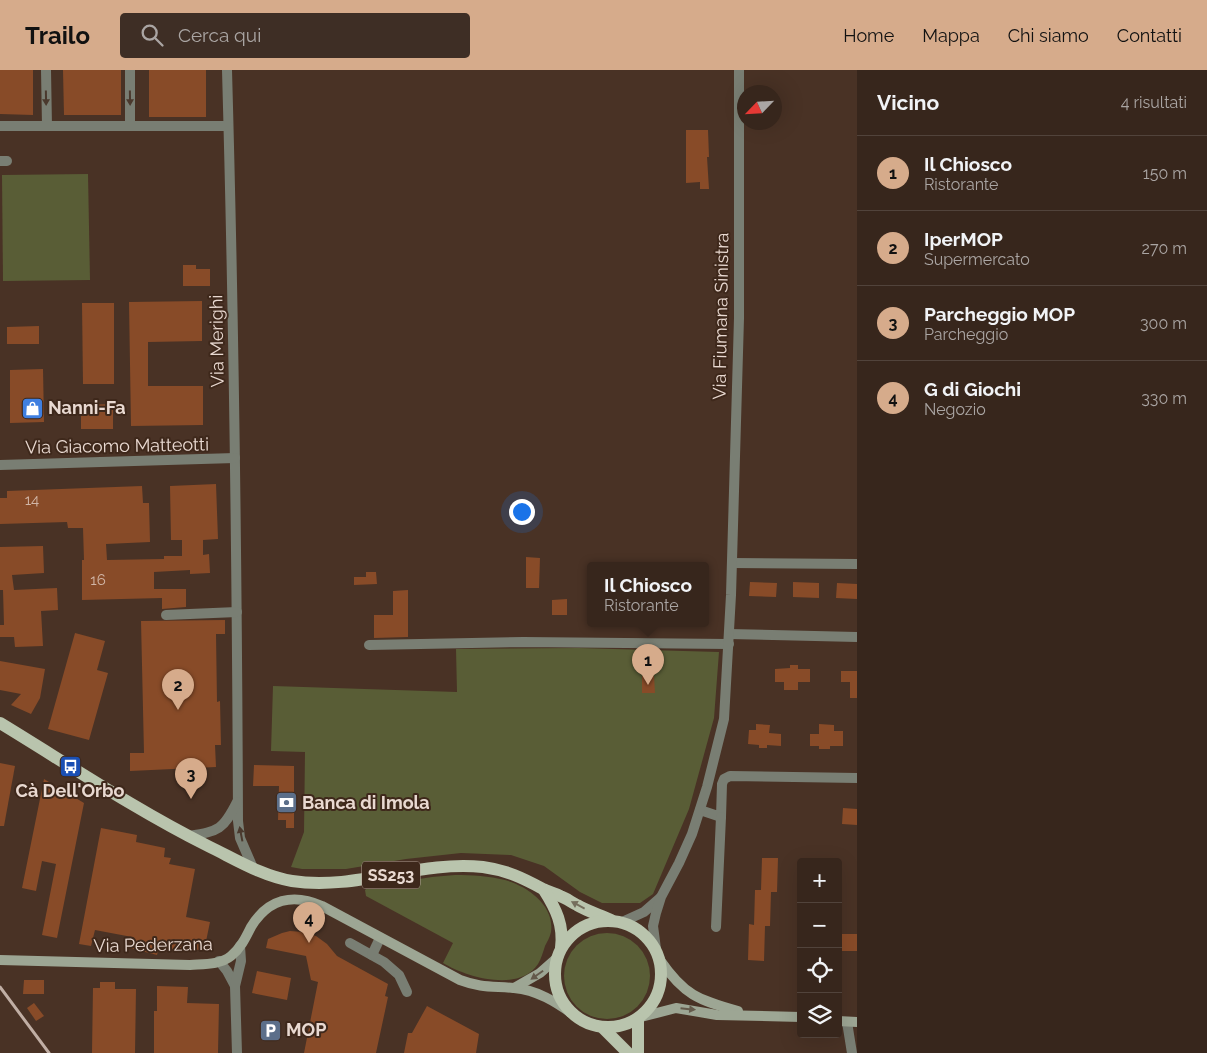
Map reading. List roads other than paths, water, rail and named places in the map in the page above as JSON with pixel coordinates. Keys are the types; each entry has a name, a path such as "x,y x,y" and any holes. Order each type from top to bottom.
{"main road":[{"name":"SS253","path":"0,723 111,792 189,836 253,868 290,880 323,883 352,881 451,866 482,867 506,872 520,876 577,906 636,928 647,937 658,954"},
{"path":"544,890 558,915 562,940 555,971 556,983 559,995 574,1015"},
{"name":"Via Pederzana","path":"0,960 190,965 219,961 231,956 240,946 258,917 269,907 290,899 309,901 380,938"},
{"path":"514,988 540,973 559,954 570,937 582,927 601,921 617,921"},
{"path":"380,938 449,976 466,983 483,987 514,988 546,996 587,1023 602,1027 615,1027 627,1024 639,1018 676,1008 717,1015 797,1018"},
{"path":"658,954 672,977 691,994 701,1000 754,1016"},
{"path":"638,1053 639,1018 657,998 661,986 662,973 658,954"},
{"path":"602,1027 628,1053"}],"street":[{"path":"46,70 47,126"},
{"path":"130,70 130,126"},
{"name":"Via Merighi","path":"227,70 236,458 238,799 240,838 253,868"},
{"name":"Via Fiumana Sinistra","path":"658,954 653,926 661,897 692,834 724,719 732,563 739,318 739,70"},
{"path":"0,126 228,126"},
{"name":"Via Giacomo Matteotti","path":"0,465 236,458"},
{"path":"732,563 857,564"},
{"path":"166,614 237,612"},
{"path":"369,644 857,637"},
{"path":"716,927 720,817 724,779 730,776 857,778"},
{"name":"Via Merighi","path":"189,836 209,833 223,826 238,799"},
{"path":"700,810 720,817"},
{"name":"Via Fiumana Sinistra","path":"617,921 644,912 661,897"},
{"path":"372,955 380,938"},
{"path":"350,943 384,962 399,975 407,992"},
{"path":"237,1053 235,986 241,961 240,946"},
{"path":"219,961 235,986"},
{"path":"848,1022 852,1053"}],"railway":[{"path":"0,987 49,1053"}],"place":[{"name":"Nanni-Fa","path":"32,408"},
{"name":"Il Chiosco","path":"648,685"},
{"name":"IperMOP","path":"178,710"},
{"name":"Cà Dell'Orbo","path":"70,766"},
{"name":"Parcheggio MOP","path":"191,799"},
{"name":"Banca di Imola","path":"286,803"},
{"name":"G di Giochi","path":"309,943"},
{"name":"MOP","path":"270,1030"}]}
